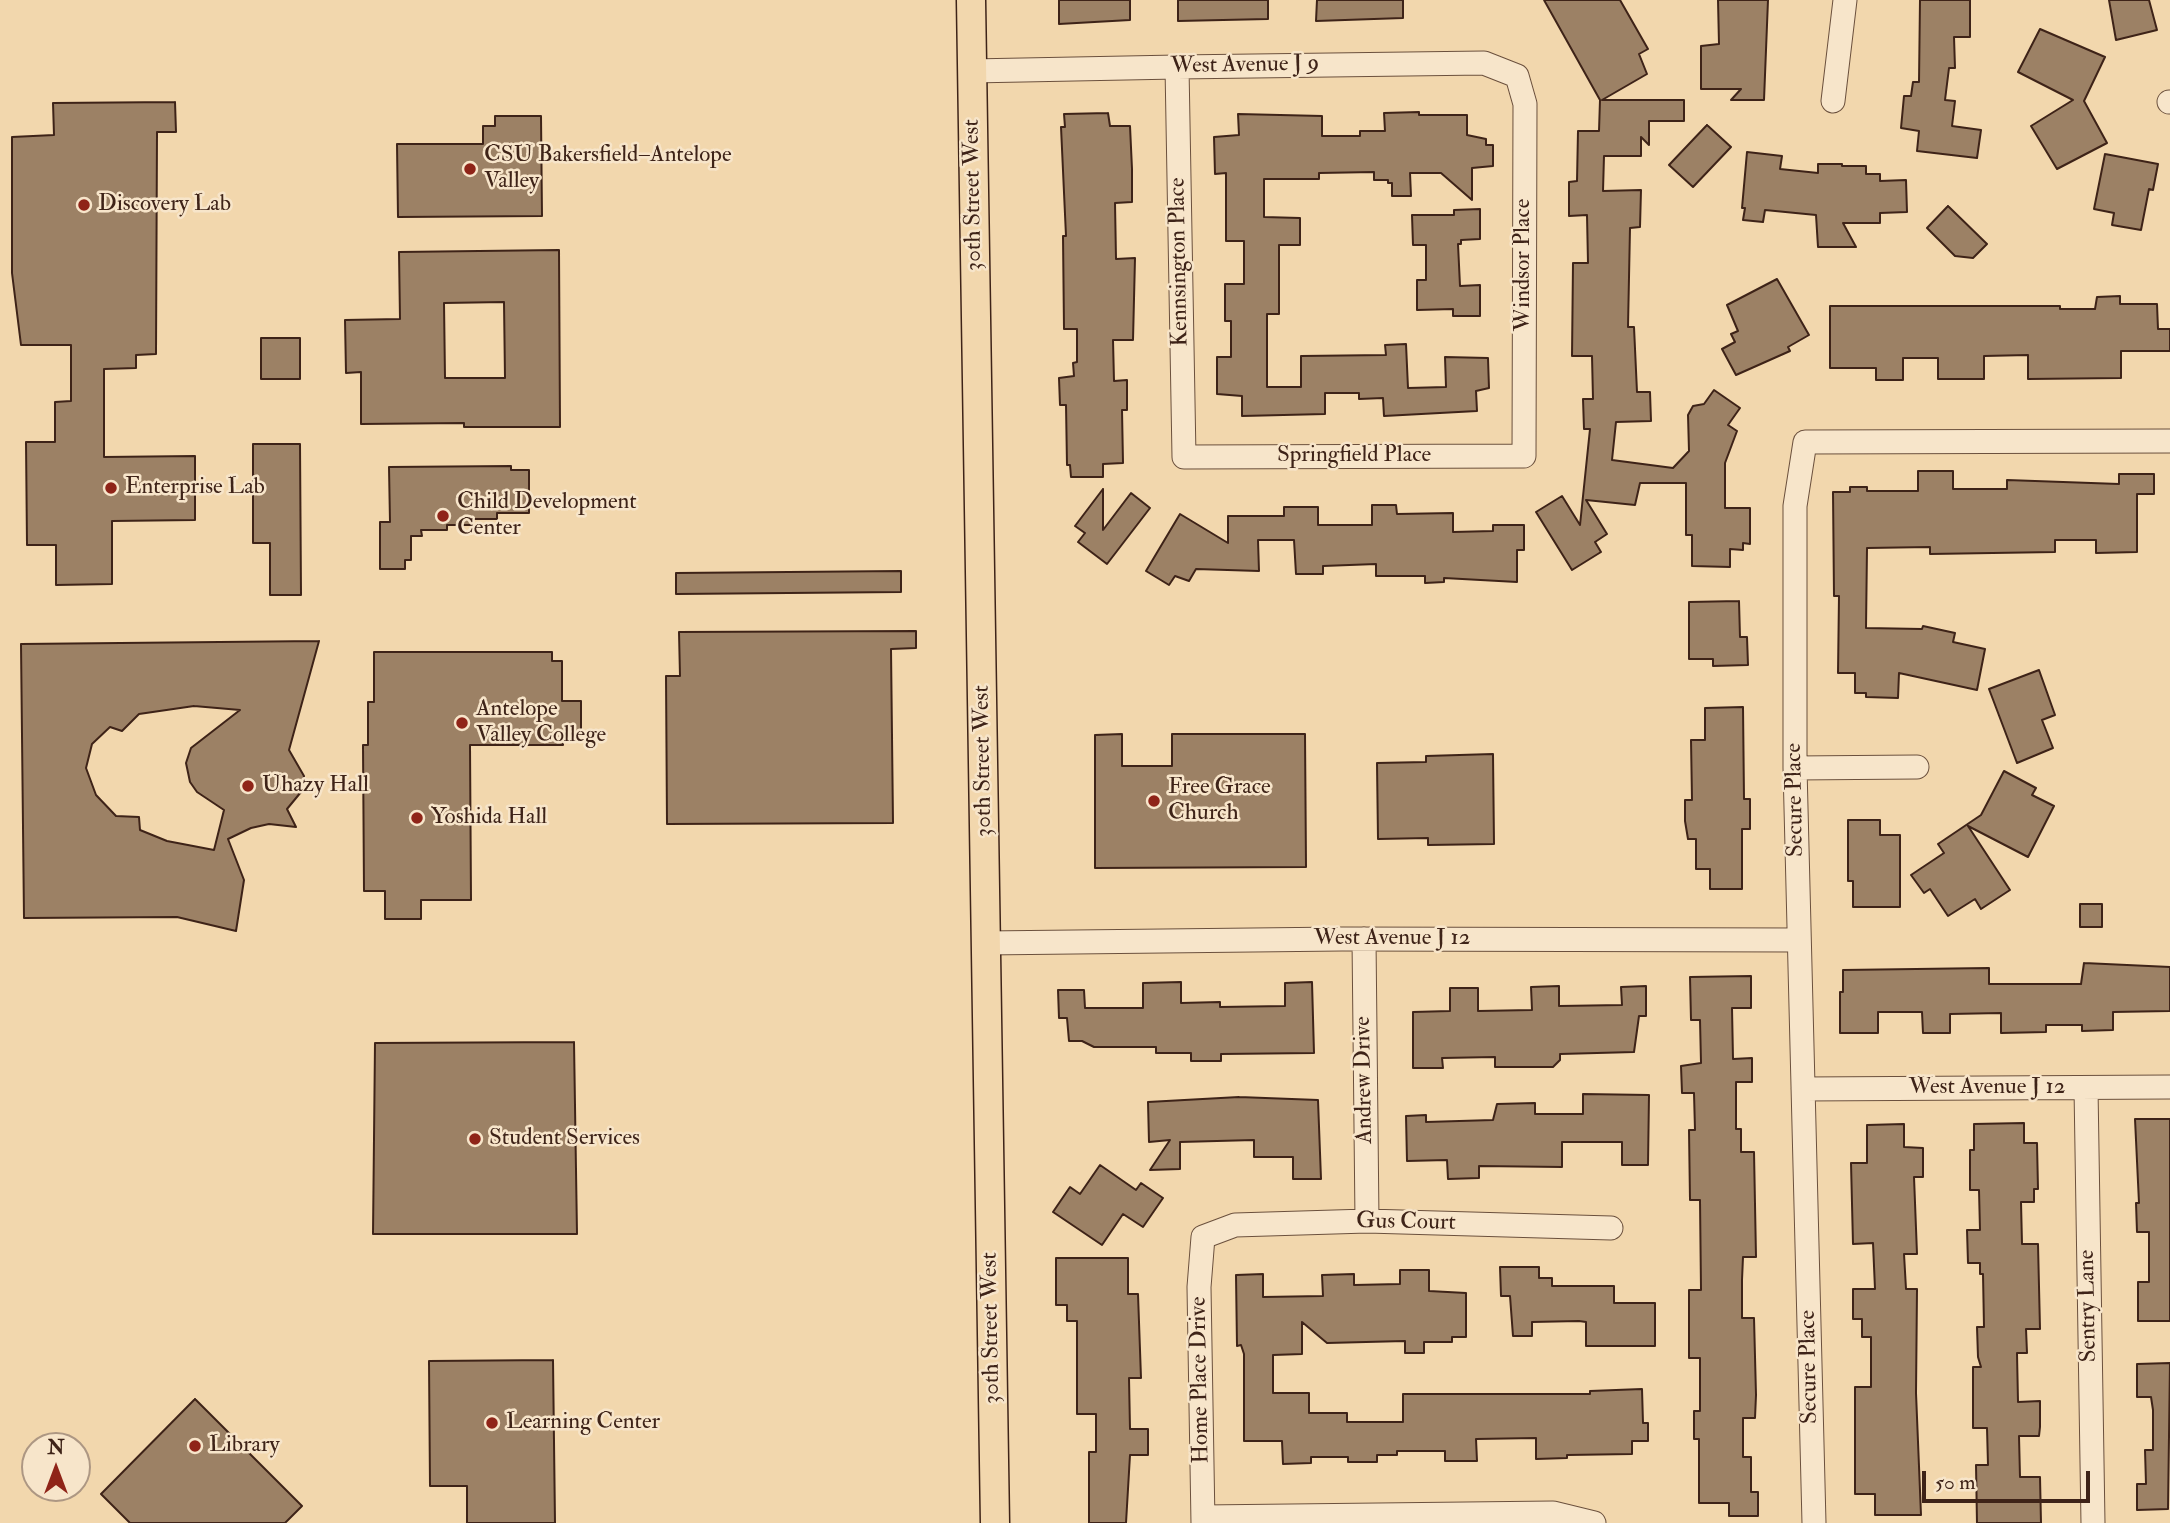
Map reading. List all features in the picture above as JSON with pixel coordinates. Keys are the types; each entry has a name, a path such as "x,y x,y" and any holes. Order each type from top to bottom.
{"main road":[{"name":"30th Street West","path":"971,0 995,1523"}],"street":[{"path":"1833,101 1845,0"},
{"name":"West Avenue J 9","path":"971,71 1484,62 1517,76"},
{"name":"Kennsington Place","path":"1177,67 1184,457"},
{"name":"Windsor Place","path":"1517,76 1525,104 1524,456"},
{"name":"Secure Place","path":"1814,1523 1795,768 1795,506 1805,442 2170,441"},
{"name":"Springfield Place","path":"1184,457 1524,456"},
{"path":"1795,768 1917,767"},
{"name":"West Avenue J 12","path":"985,943 1364,939 1799,940"},
{"name":"Andrew Drive","path":"1364,939 1367,1221"},
{"name":"West Avenue J 12","path":"1803,1089 2170,1087"},
{"name":"Sentry Lane","path":"2086,1088 2093,1523"},
{"name":"Gus Court","path":"1203,1237 1235,1225 1367,1221 1611,1228"},
{"name":"Home Place Drive","path":"1203,1237 1199,1287 1203,1520"},
{"path":"1203,1520 1553,1513 1594,1523"}],"building":[{"path":"1059,0 1130,0 1130,20 1059,24"},
{"path":"1178,0 1268,0 1268,19 1178,21"},
{"path":"1317,0 1403,0 1403,18 1316,21"},
{"path":"1544,0 1620,0 1648,49 1639,54 1647,74 1602,100 1684,100 1684,121 1649,121 1649,145 1641,137 1641,156 1604,156 1603,191 1641,190 1640,227 1630,228 1628,327 1634,327 1637,392 1650,392 1651,421 1616,422 1612,460 1673,468 1689,451 1688,415 1693,406 1704,404 1714,390 1740,408 1728,425 1737,431 1725,463 1725,508 1750,508 1750,544 1743,543 1743,550 1730,549 1730,567 1692,566 1692,535 1686,535 1686,483 1640,483 1635,505 1586,500 1607,534 1595,542 1601,552 1572,570 1536,512 1562,496 1580,525 1590,429 1584,429 1583,399 1593,399 1592,356 1572,356 1573,263 1588,263 1587,215 1569,216 1569,182 1577,181 1578,131 1599,131 1600,100"},
{"path":"1718,0 1768,0 1764,100 1731,100 1741,89 1701,89 1701,46 1719,44"},
{"path":"1920,0 1970,0 1970,37 1954,37 1955,68 1949,68 1945,100 1955,101 1952,126 1981,130 1977,158 1917,151 1919,131 1901,128 1904,96 1911,96 1913,82 1919,82"},
{"path":"2109,0 2149,0 2157,30 2116,40"},
{"path":"2040,29 2105,57 2084,101 2107,143 2057,169 2031,126 2073,100 2018,72"},
{"name":"Discovery Lab","path":"175,102 176,132 157,132 156,354 136,355 136,368 104,369 104,457 195,456 195,520 112,521 112,584 56,585 56,545 27,545 26,442 55,442 55,402 71,401 71,345 21,345 12,273 12,137 54,135 53,103"},
{"path":"1419,112 1419,115 1467,115 1467,135 1486,139 1486,145 1493,145 1493,166 1472,168 1472,200 1441,173 1410,173 1411,196 1392,196 1392,183 1388,183 1388,180 1374,180 1374,172 1319,173 1319,179 1264,179 1264,217 1300,218 1300,245 1279,245 1279,314 1267,314 1267,387 1301,387 1301,356 1386,355 1385,345 1406,344 1408,388 1446,387 1445,357 1488,358 1489,388 1476,391 1477,411 1384,416 1383,398 1359,399 1359,393 1325,393 1325,414 1242,416 1242,396 1217,394 1217,357 1231,357 1231,321 1225,321 1225,284 1244,284 1244,241 1226,241 1226,173 1215,174 1214,137 1239,135 1238,114 1322,116 1322,136 1360,136 1360,131 1385,131 1384,113"},
{"path":"1108,113 1110,126 1130,126 1132,169 1132,202 1115,203 1116,259 1135,258 1133,340 1113,340 1114,381 1127,380 1127,410 1122,410 1123,463 1103,464 1103,477 1071,477 1070,465 1067,465 1066,405 1060,405 1059,378 1074,376 1073,363 1077,362 1077,329 1064,329 1063,236 1066,236 1061,127 1065,127 1064,114"},
{"name":"CSU Bakersfield–Antelope Valley","path":"495,116 541,116 542,216 398,217 397,144 483,144 483,126 495,126"},
{"path":"1707,125 1731,147 1693,187 1669,165"},
{"path":"1747,152 1782,156 1780,169 1818,173 1818,164 1866,166 1866,174 1880,174 1880,181 1906,180 1907,212 1880,213 1880,223 1843,223 1856,247 1818,247 1816,215 1765,210 1763,222 1743,220"},
{"path":"2105,154 2158,164 2153,190 2149,189 2141,230 2112,225 2114,213 2094,209"},
{"path":"1948,206 1987,244 1973,258 1955,256 1927,228"},
{"path":"1480,209 1480,239 1461,240 1461,244 1458,244 1460,286 1480,285 1480,316 1453,316 1453,309 1417,310 1417,280 1426,280 1426,245 1413,245 1412,215 1454,215 1454,210"},
{"path":"559,250 560,427 464,427 464,423 361,424 361,372 346,373 345,320 400,319 399,252","holes":["504,302 505,378 445,378 444,303"]},
{"path":"1777,279 1809,335 1788,347 1790,351 1736,375 1722,349 1735,342 1731,334 1738,331 1727,305"},
{"path":"2120,296 2120,304 2157,304 2158,329 2170,329 2170,351 2121,351 2121,378 2028,379 2028,355 1984,356 1984,379 1938,379 1938,358 1903,358 1903,380 1876,380 1876,368 1830,368 1830,306 2060,306 2060,309 2095,309 2097,297"},
{"path":"261,338 300,338 300,379 261,379"},
{"path":"253,444 300,444 301,595 270,595 270,543 253,543"},
{"name":"Child Development Center","path":"511,466 511,470 529,470 529,513 497,513 497,519 472,519 472,525 447,525 447,530 421,530 422,536 411,536 411,560 405,560 405,569 380,569 380,522 390,522 389,467"},
{"path":"1918,471 1953,471 1953,489 2007,489 2007,480 2119,484 2119,474 2154,474 2154,494 2137,494 2137,552 2096,553 2096,540 2055,540 2055,552 1930,554 1930,547 1867,548 1866,628 1922,629 1923,626 1955,633 1953,642 1985,649 1977,690 1899,673 1898,698 1866,697 1866,693 1855,693 1855,673 1838,673 1839,596 1834,596 1833,492 1850,492 1850,487 1867,487 1867,491 1918,491"},
{"path":"1103,489 1103,530 1131,493 1150,508 1107,564 1078,542 1085,533 1075,526"},
{"path":"1372,505 1396,505 1397,514 1453,513 1453,532 1493,531 1493,525 1524,525 1524,550 1517,550 1517,582 1444,578 1444,582 1425,583 1425,576 1376,576 1376,564 1323,566 1323,574 1296,574 1294,540 1258,540 1259,571 1196,569 1189,581 1175,576 1169,585 1146,571 1180,514 1228,543 1228,516 1284,516 1284,507 1318,507 1318,525 1372,525"},
{"path":"901,571 901,592 676,594 676,573"},
{"path":"1739,601 1740,637 1747,637 1748,665 1713,666 1713,659 1689,659 1689,602"},
{"path":"916,631 916,648 891,649 893,823 667,824 666,676 680,676 679,632"},
{"name":"Uhazy Hall","path":"319,641 289,750 304,776 301,792 287,809 296,827 269,824 251,828 228,839 244,880 236,931 177,917 24,918 21,644","holes":["194,706 240,710 191,748 186,763 190,782 197,792 224,810 214,850 167,841 140,830 139,817 116,816 96,795 86,768 92,744 110,727 122,731 139,714"]},
{"name":"Yoshida Hall","path":"374,652 552,652 552,661 562,661 562,701 581,701 581,734 563,734 563,745 470,745 471,900 421,900 421,919 385,919 385,891 364,891 363,745 368,745 368,702 374,702"},
{"path":"2039,670 2055,715 2042,720 2053,748 2017,763 1989,689"},
{"path":"1743,707 1744,799 1750,799 1750,829 1742,829 1742,889 1710,889 1710,869 1696,869 1696,839 1688,839 1685,821 1685,800 1692,800 1691,740 1705,740 1705,708"},
{"name":"Free Grace Church","path":"1122,734 1122,766 1172,766 1172,734 1305,734 1306,867 1095,868 1095,735"},
{"path":"1493,754 1494,844 1428,845 1428,838 1378,839 1377,763 1426,762 1426,756"},
{"path":"2004,771 2036,788 2032,795 2054,806 2028,857 1968,826 2010,890 1981,909 1975,899 1948,916 1930,889 1924,893 1911,875 1944,853 1938,844 1981,815"},
{"path":"1848,820 1880,820 1880,835 1900,835 1900,907 1853,907 1853,881 1848,881"},
{"path":"2080,904 2102,904 2102,927 2080,927"},
{"path":"2084,963 2170,967 2170,1011 2113,1012 2113,1030 2082,1031 2082,1025 2046,1025 2046,1032 2001,1033 2001,1013 1950,1014 1950,1033 1923,1033 1922,1012 1878,1012 1878,1033 1840,1033 1843,970 1989,968 1989,984 2081,984"},
{"path":"1751,976 1751,1008 1732,1008 1733,1059 1752,1058 1752,1082 1736,1082 1736,1129 1741,1129 1741,1152 1754,1152 1756,1257 1743,1257 1742,1318 1754,1318 1756,1395 1755,1418 1743,1418 1743,1457 1751,1457 1751,1492 1758,1492 1758,1516 1729,1516 1729,1503 1699,1503 1699,1439 1694,1439 1694,1411 1700,1411 1700,1358 1689,1358 1689,1290 1701,1290 1700,1200 1690,1200 1689,1130 1695,1130 1694,1093 1682,1093 1681,1066 1701,1063 1700,1020 1691,1020 1690,977"},
{"path":"1181,982 1181,1003 1220,1002 1220,1007 1285,1006 1285,983 1312,982 1314,1053 1221,1054 1221,1061 1191,1061 1191,1053 1156,1053 1156,1047 1094,1047 1082,1041 1069,1041 1067,1018 1059,1018 1058,990 1084,990 1085,1008 1143,1008 1143,983"},
{"path":"1559,986 1559,1006 1622,1005 1621,987 1646,986 1646,1016 1639,1016 1634,1052 1560,1054 1560,1060 1553,1067 1495,1067 1495,1057 1442,1058 1443,1068 1413,1068 1413,1012 1450,1011 1450,988 1478,988 1478,1011 1532,1010 1531,987"},
{"name":"Student Services","path":"574,1042 577,1234 373,1234 375,1043"},
{"path":"1583,1094 1649,1095 1648,1165 1622,1165 1622,1142 1562,1142 1562,1167 1479,1166 1479,1178 1448,1179 1447,1160 1407,1161 1406,1116 1426,1115 1426,1122 1493,1120 1497,1104 1535,1103 1535,1114 1583,1114"},
{"path":"1239,1097 1318,1100 1321,1179 1293,1179 1293,1157 1254,1157 1254,1140 1180,1142 1180,1169 1150,1170 1170,1140 1149,1142 1148,1102"},
{"path":"2135,1119 2170,1119 2170,1321 2138,1321 2138,1282 2149,1282 2149,1232 2137,1232 2136,1203 2139,1203"},
{"path":"2024,1123 2024,1143 2037,1143 2038,1189 2034,1189 2034,1202 2021,1202 2022,1244 2038,1244 2040,1329 2026,1329 2027,1353 2017,1353 2018,1402 2040,1401 2040,1427 2039,1436 2019,1436 2020,1477 2040,1477 2041,1523 1977,1523 1976,1465 1988,1465 1987,1428 1973,1428 1973,1367 1981,1367 1977,1327 1984,1327 1983,1274 1980,1274 1980,1263 1968,1263 1967,1230 1980,1230 1979,1190 1970,1190 1970,1150 1974,1150 1974,1124"},
{"path":"1904,1124 1904,1147 1923,1148 1923,1177 1914,1177 1917,1254 1904,1254 1906,1289 1917,1289 1916,1393 1921,1515 1875,1515 1875,1494 1855,1494 1855,1387 1871,1387 1871,1337 1862,1337 1862,1319 1853,1319 1853,1289 1875,1289 1873,1243 1853,1244 1851,1163 1867,1163 1867,1125"},
{"path":"1100,1165 1136,1190 1141,1183 1163,1198 1143,1227 1123,1214 1102,1245 1053,1212 1070,1187 1080,1194"},
{"path":"1056,1258 1128,1258 1128,1294 1138,1294 1141,1378 1129,1378 1130,1429 1148,1429 1148,1455 1130,1455 1126,1523 1089,1523 1089,1452 1096,1452 1096,1414 1077,1414 1077,1321 1067,1321 1067,1305 1056,1305"},
{"path":"1500,1267 1539,1267 1539,1278 1552,1278 1552,1286 1614,1286 1614,1303 1655,1303 1655,1346 1586,1346 1586,1322 1579,1321 1532,1322 1532,1336 1513,1336 1510,1296 1501,1296"},
{"path":"1400,1270 1429,1270 1429,1291 1466,1293 1466,1337 1452,1337 1452,1342 1424,1342 1424,1353 1405,1353 1405,1341 1327,1343 1302,1322 1302,1354 1273,1355 1273,1393 1309,1393 1309,1413 1347,1413 1347,1422 1403,1422 1403,1394 1590,1394 1590,1391 1642,1389 1643,1423 1648,1423 1648,1441 1632,1441 1632,1454 1567,1455 1567,1458 1536,1459 1536,1438 1476,1439 1477,1461 1445,1461 1445,1451 1397,1451 1397,1455 1377,1455 1377,1462 1348,1462 1348,1457 1311,1457 1311,1463 1283,1464 1282,1441 1244,1441 1244,1354 1241,1345 1237,1346 1236,1275 1263,1274 1263,1297 1323,1296 1322,1275 1354,1274 1354,1285 1400,1284"},
{"name":"Learning Center","path":"553,1360 555,1523 467,1523 467,1486 430,1486 429,1361"},
{"path":"2170,1363 2168,1509 2137,1510 2137,1484 2146,1484 2145,1450 2153,1450 2153,1410 2151,1397 2137,1397 2137,1364"},
{"name":"Library","path":"195,1399 302,1506 285,1523 130,1523 101,1494"}],"place":[{"name":"CSU Bakersfield–Antelope Valley","path":"470,169"},
{"name":"Discovery Lab","path":"84,205"},
{"name":"Enterprise Lab","path":"111,488"},
{"name":"Child Development Center","path":"443,516"},
{"name":"Antelope Valley College","path":"462,723"},
{"name":"Uhazy Hall","path":"248,786"},
{"name":"Free Grace Church","path":"1154,801"},
{"name":"Yoshida Hall","path":"417,818"},
{"name":"Student Services","path":"475,1139"},
{"name":"Learning Center","path":"492,1423"},
{"name":"Library","path":"195,1446"}]}
